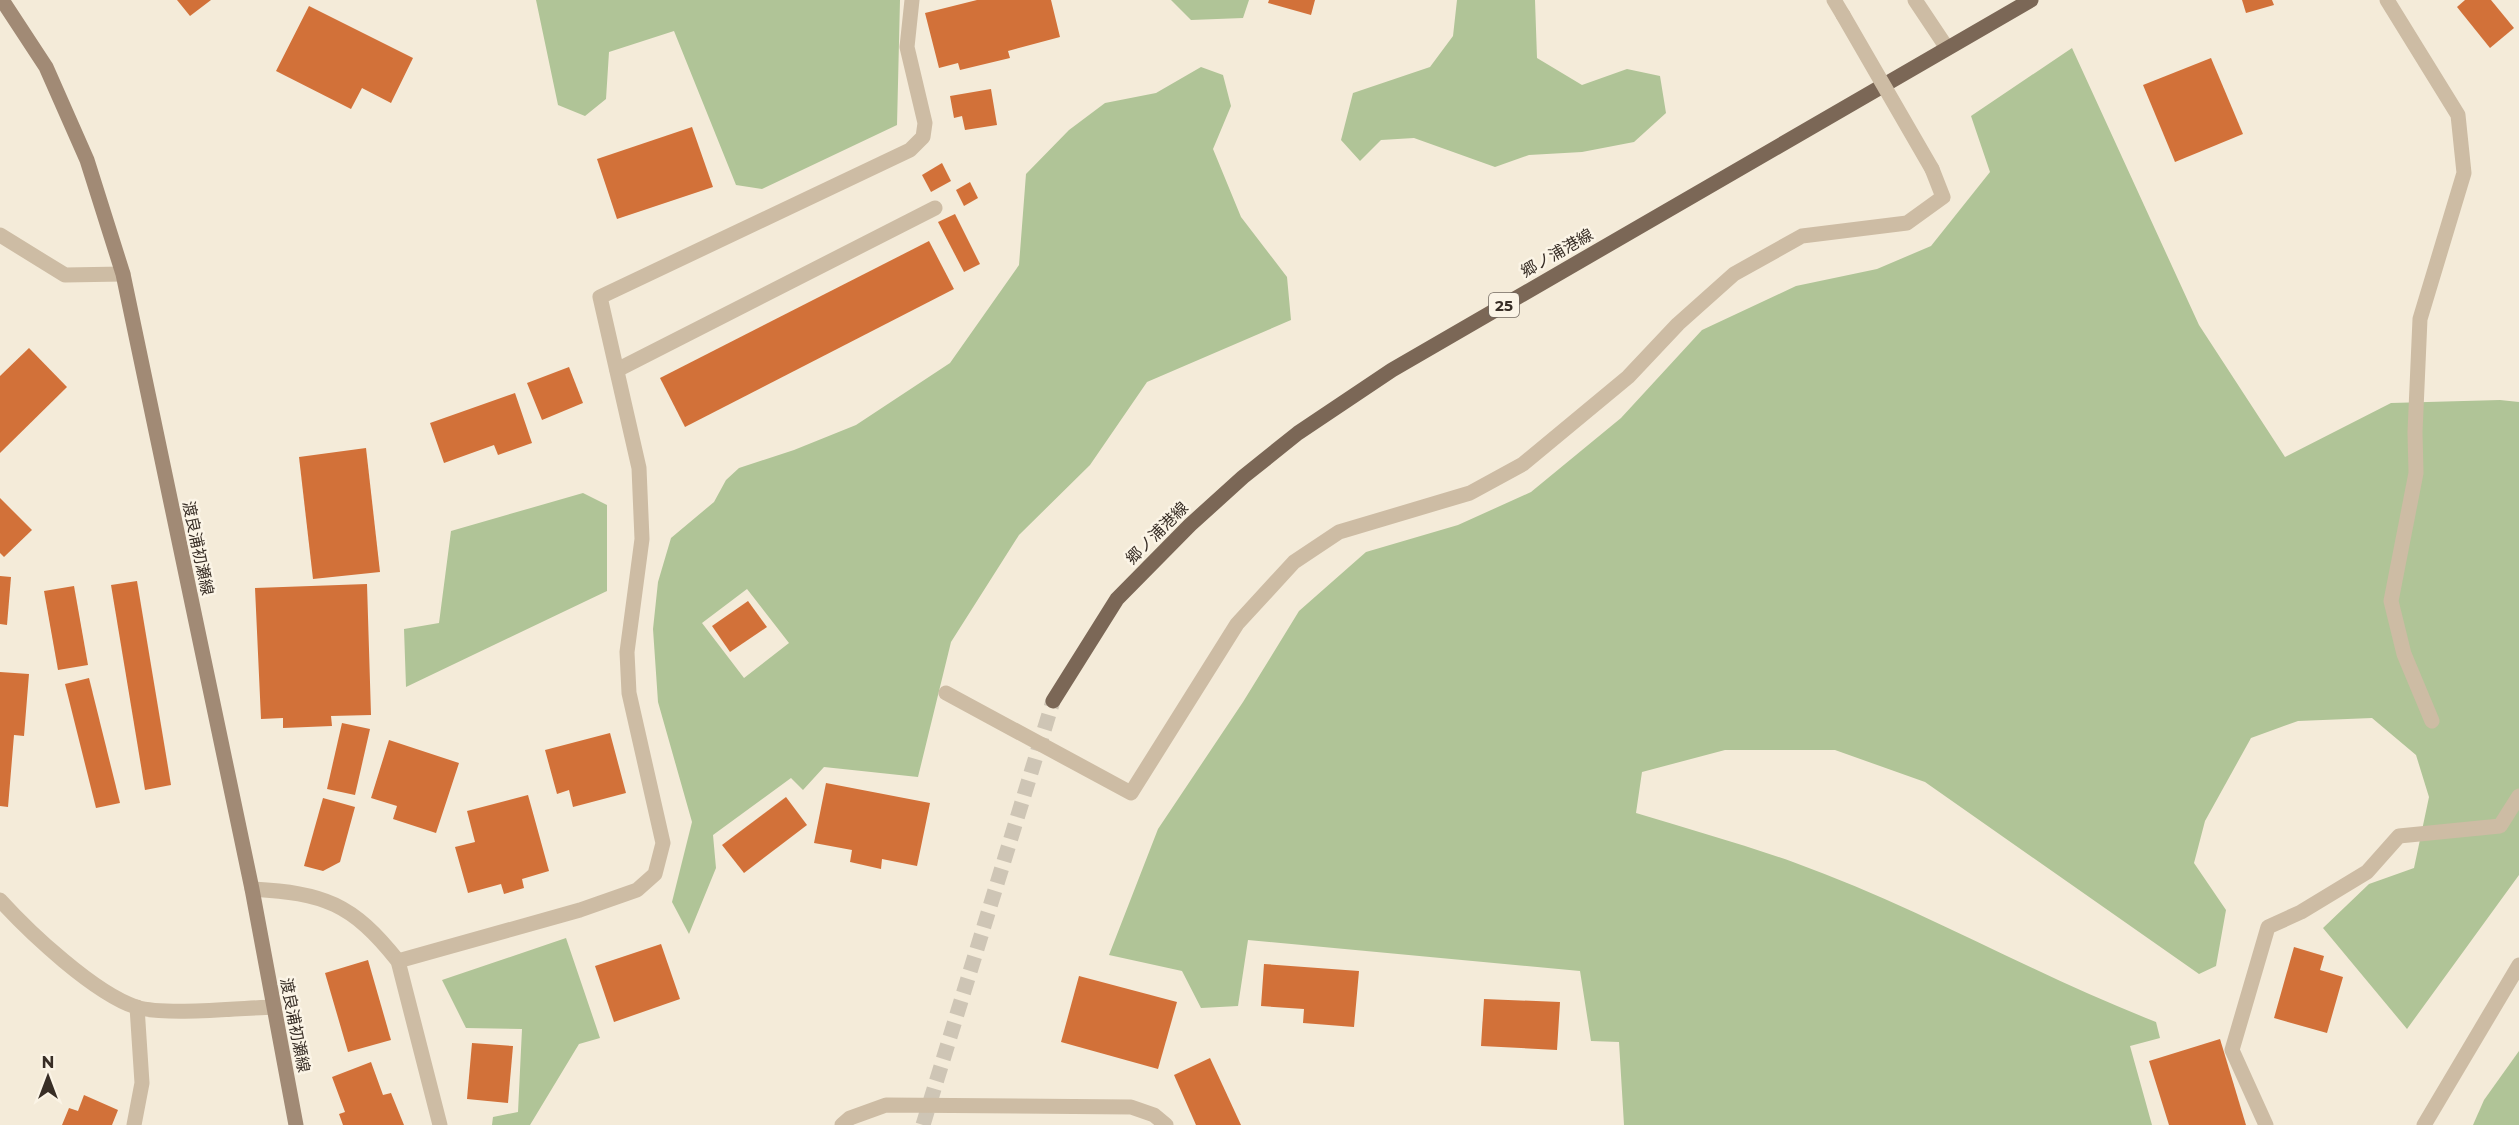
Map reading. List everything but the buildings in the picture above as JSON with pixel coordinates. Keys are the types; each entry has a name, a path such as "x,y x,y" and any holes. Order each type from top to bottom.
{"main road":[{"name":"渡良浦初瀬線","path":"2,0 46,67 87,160 123,274 252,890 296,1125"},
{"name":"郷ノ浦港線","path":"1053,701 1118,599 1190,525 1243,477 1298,433 1392,370 2031,0"}],"street":[{"path":"398,962 580,910 637,890 655,874 663,843 629,693 627,652 642,539 639,468 600,297 910,150 923,138 925,123 907,47 912,0"},
{"path":"946,693 1131,793 1237,624 1294,562 1339,532 1470,493 1523,464 1628,377 1678,324 1734,274 1802,236 1907,223 1943,197 1932,169 1834,0"},
{"path":"1915,0 1947,48"},
{"path":"2387,0 2458,115 2464,173 2420,319 2415,432 2416,473 2391,601 2404,654 2432,721"},
{"path":"617,370 935,208"},
{"path":"0,235 65,275 123,274"},
{"path":"2266,1125 2232,1050 2268,927 2301,912 2367,872 2399,836 2500,826 2519,796"},
{"path":"252,890 295,892 321,897 344,909 380,939 398,962 440,1125"},
{"path":"0,900 23,924 98,986 137,1007 171,1010 274,1007"},
{"path":"2424,1125 2519,965"},
{"path":"134,1125 142,1083 137,1007"},
{"path":"842,1125 850,1118 886,1105 1131,1107 1154,1115 1166,1125"}],"green space":[{"path":"536,0 900,0 897,125 762,189 736,185 674,31 609,52 606,99 585,116 558,105"},
{"path":"1171,0 1249,0 1243,18 1191,20"},
{"path":"1457,0 1535,0 1537,58 1582,85 1627,69 1660,76 1666,113 1634,142 1582,152 1529,155 1495,167 1414,138 1381,140 1360,161 1341,140 1353,93 1430,67 1453,36"},
{"path":"2072,48 2199,325 2285,457 2391,403 2500,400 2519,402 2519,875 2407,1029 2323,928 2369,884 2414,868 2429,797 2416,755 2372,718 2298,721 2251,738 2205,821 2194,863 2226,910 2216,966 2199,974 1925,782 1835,750 1725,750 1642,772 1636,813 1774,855 1839,880 2156,1022 2160,1038 2130,1046 2152,1125 1624,1125 1619,1042 1591,1041 1580,971 1248,940 1238,1006 1201,1008 1182,971 1109,955 1158,829 1243,702 1299,611 1366,552 1458,525 1531,492 1621,418 1702,330 1796,286 1877,269 1931,246 1990,172 1971,116"},
{"path":"1201,67 1223,75 1231,106 1213,149 1241,217 1287,277 1291,320 1147,382 1090,465 1019,535 951,642 918,777 824,767 803,790 791,778 713,835 716,868 689,934 672,902 692,822 658,702 653,629 658,582 671,538 714,502 726,480 739,468 794,450 856,425 950,363 1019,265 1026,174 1069,130 1105,103 1156,93","holes":["747,589 789,643 744,678 702,623"]},
{"path":"583,493 607,505 607,591 406,687 404,629 439,623 451,531"},
{"path":"566,938 600,1038 579,1044 530,1125 492,1125 493,1117 518,1112 522,1029 466,1028 442,980"},
{"path":"2519,1051 2519,1125 2473,1125 2484,1100"}],"tunnel":[{"path":"923,1125 1053,701"}]}
